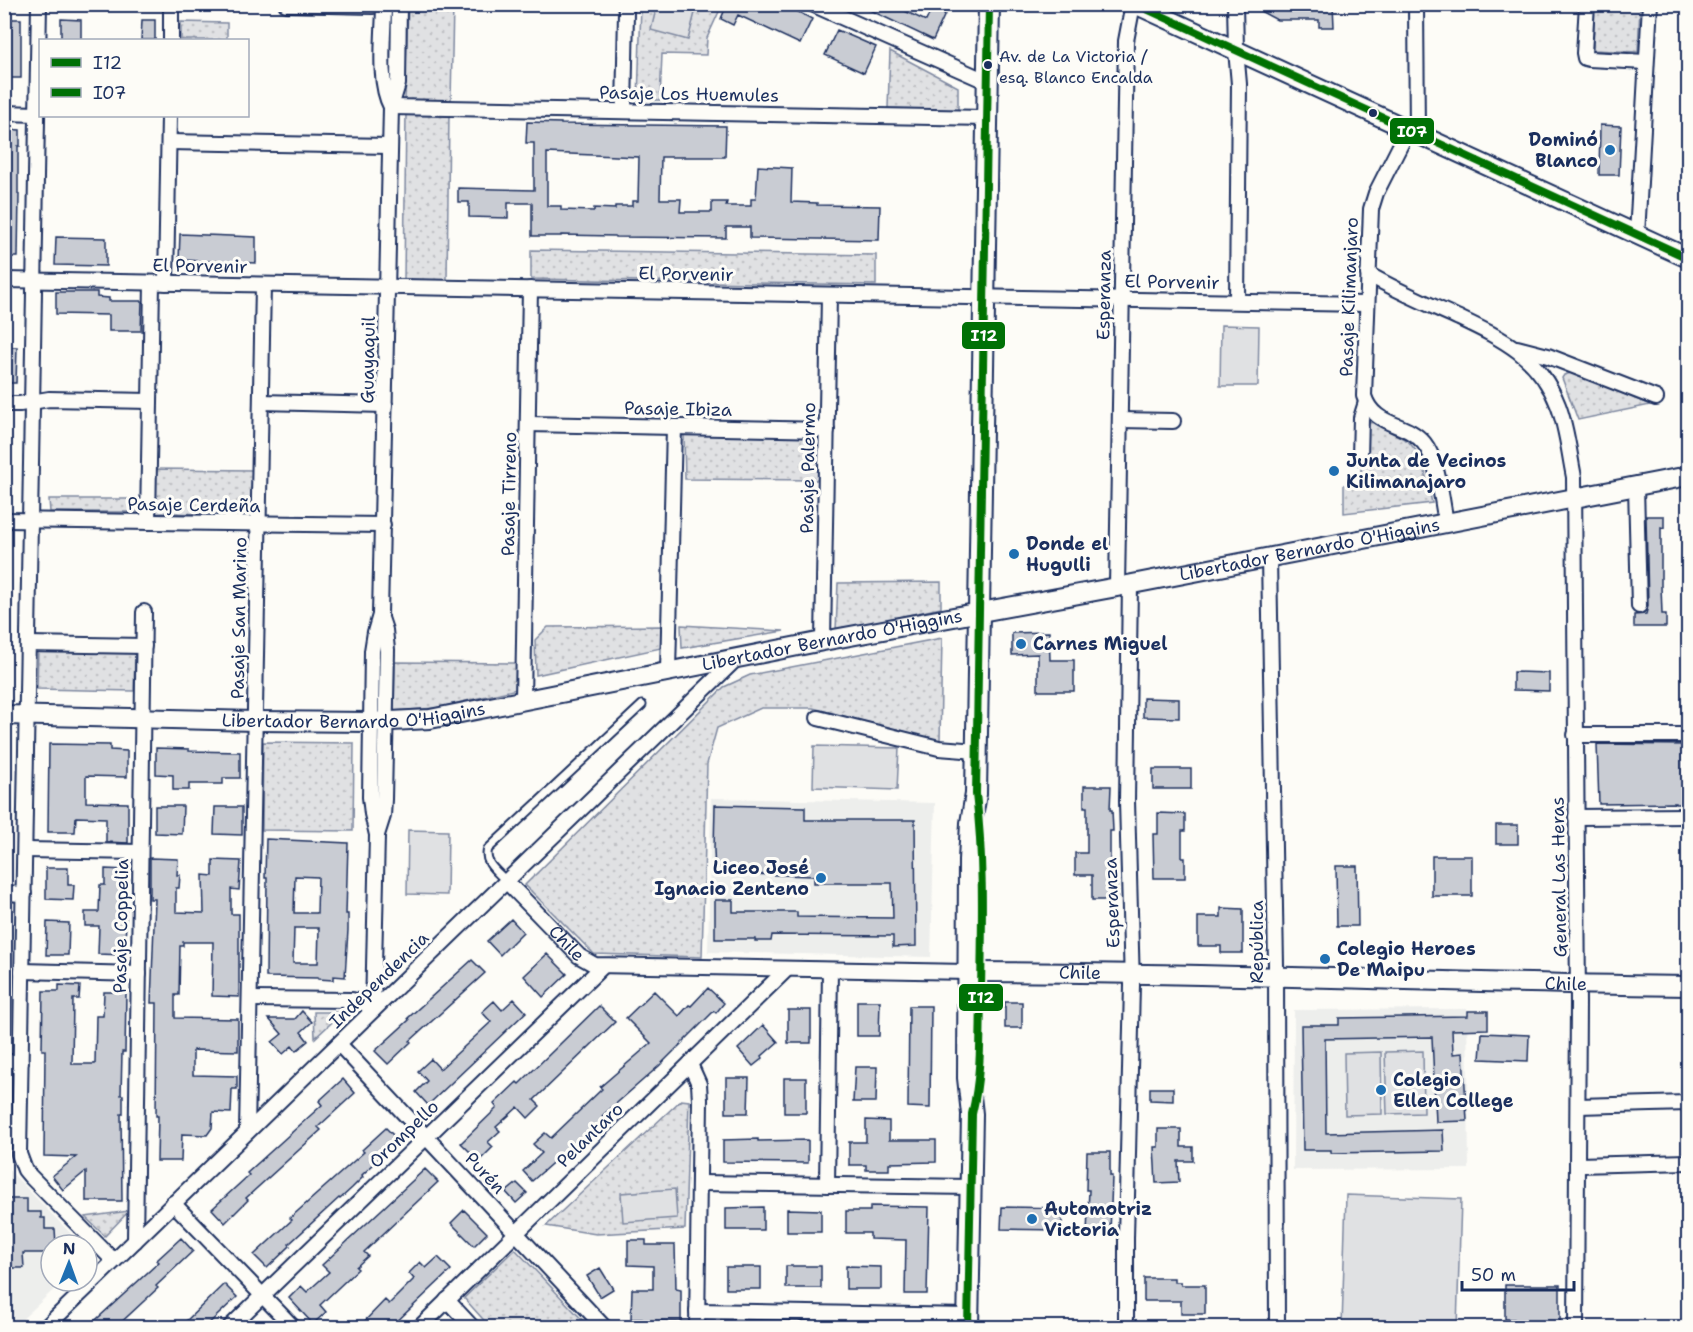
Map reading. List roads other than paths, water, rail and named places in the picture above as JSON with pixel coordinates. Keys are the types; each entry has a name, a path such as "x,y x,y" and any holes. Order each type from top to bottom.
{"main road":[{"path":"968,1322 972,1114 968,1078 975,972 969,860 971,823 976,794 989,4"}],"street":[{"path":"39,4 19,1154 25,1170 114,1261"},
{"path":"171,4 171,39"},
{"path":"286,4 372,6 379,4"},
{"name":"Guayaquil","path":"384,4 383,85 391,107"},
{"name":"Guayaquil","path":"373,1010 377,835 370,806 378,722 372,651 380,615 391,107 398,84 399,4"},
{"path":"624,111 625,4"},
{"path":"812,4 988,82"},
{"path":"1134,4 1689,258"},
{"name":"Esperanza","path":"1126,1328 1132,974 1120,420 1126,41 1134,4"},
{"path":"1235,4 1239,84 1237,302"},
{"name":"Pasaje Kilimanjaro","path":"1416,4 1412,132 1379,185 1370,217 1364,390 1366,402 1374,414 1414,434 1429,449 1446,523"},
{"path":"1587,4 1585,57 1646,62"},
{"path":"1638,235 1650,4"},
{"name":"Pasaje Los Huemules","path":"391,107 987,118"},
{"path":"4,113 37,114"},
{"path":"166,283 169,117"},
{"path":"169,142 390,146"},
{"path":"1368,274 1494,334 1515,347 1541,373 1551,389 1563,418 1574,477 1573,498"},
{"name":"El Porvenir","path":"4,280 1367,304"},
{"path":"148,522 152,283"},
{"name":"Pasaje San Marino","path":"247,1132 263,285"},
{"name":"Pasaje Tirreno","path":"524,700 530,289"},
{"name":"Pasaje Palermo","path":"823,641 829,295"},
{"path":"1515,347 1548,356 1656,398"},
{"path":"4,404 49,399 150,401"},
{"path":"261,402 385,405"},
{"name":"Pasaje Kilimanjaro","path":"1360,457 1361,418 1366,402"},
{"path":"1120,420 1173,421"},
{"name":"Pasaje Ibiza","path":"528,424 827,430"},
{"path":"668,671 674,427"},
{"name":"Libertador Bernardo O'Higgins","path":"4,715 255,722 378,722 430,718 1689,476"},
{"path":"1636,486 1639,606"},
{"name":"General Las Heras","path":"1573,498 1578,985 1576,1328"},
{"name":"Pasaje Cerdeña","path":"4,520 382,525"},
{"name":"República","path":"1269,557 1276,977 1277,1328"},
{"name":"Pasaje Coppelia","path":"135,1241 144,612"},
{"path":"28,644 144,645"},
{"name":"Independencia","path":"47,1327 737,658"},
{"path":"818,718 939,748 976,751"},
{"path":"1575,735 1689,735"},
{"path":"1576,817 1689,816"},
{"path":"24,850 140,852"},
{"name":"Chile","path":"506,881 579,956 589,963 603,966 1689,986"},
{"path":"4,893 24,894"},
{"name":"Orompello","path":"229,1328 603,966"},
{"name":"Pelantaro","path":"419,1328 787,969"},
{"path":"827,1185 830,970"},
{"path":"22,971 139,974"},
{"path":"250,999 352,1000 364,1003 373,1010"},
{"name":"Purén","path":"339,1044 605,1328"},
{"path":"4,1062 21,1062"},
{"path":"690,1064 700,1092 697,1328"},
{"path":"1578,1106 1689,1104"},
{"path":"1578,1165 1689,1162"},
{"path":"699,1183 971,1187"},
{"path":"173,1203 294,1328"},
{"path":"447,1300 473,1328"},
{"path":"697,1311 968,1322"}],"lane":[{"path":"506,881 487,861 488,849 642,705"}],"place":[{"name":"Av. de La Victoria / esq. Blanco Encalda","path":"988,65"},
{"name":"Dominó Blanco","path":"1610,150"},
{"name":"Junta de Vecinos Kilimanajaro","path":"1334,471"},
{"name":"Donde el Hugulli","path":"1014,554"},
{"name":"Carnes Miguel","path":"1021,644"},
{"name":"Liceo José Ignacio Zenteno","path":"821,878"},
{"name":"Colegio Heroes De Maipu","path":"1325,959"},
{"name":"Colegio Ellen College","path":"1381,1090"},
{"name":"Automotriz Victoria","path":"1032,1219"}]}
